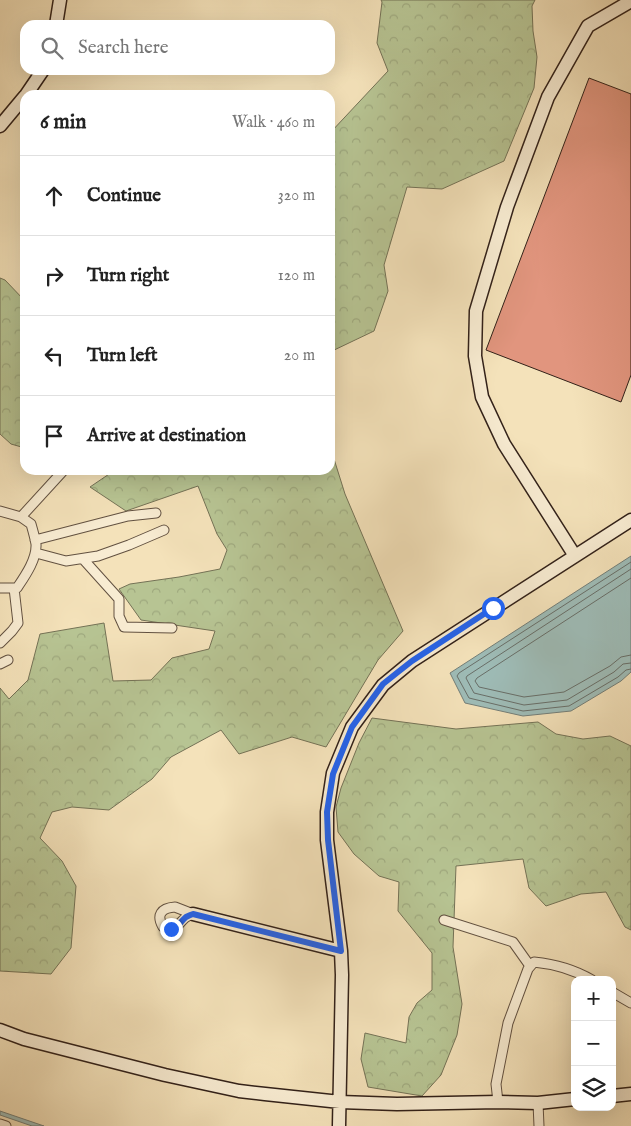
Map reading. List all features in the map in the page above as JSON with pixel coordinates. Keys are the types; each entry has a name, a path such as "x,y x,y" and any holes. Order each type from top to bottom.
{"street":[{"path":"57,20 60,0"},
{"path":"575,556 504,444 482,397 475,356 476,311 507,208 548,97 588,26 631,0"},
{"path":"30,90 40,75"},
{"path":"0,126 20,105"},
{"path":"21,517 59,475"},
{"path":"0,510 21,517 31,524 36,553 17,588 0,588"},
{"path":"35,540 128,516 156,513"},
{"path":"339,1126 342,975 328,840 327,812 333,774 352,727 383,684 412,661 631,520"},
{"path":"36,553 66,561 98,556 164,530"},
{"path":"83,558 119,599 120,616 124,627 172,628"},
{"path":"0,643 18,623 14,588"},
{"path":"193,914 341,951"},
{"path":"444,920 513,942 530,966"},
{"path":"498,1102 496,1084 508,1023 530,966 534,962 546,963 585,976"},
{"path":"616,994 631,1003"},
{"path":"0,1030 24,1039 239,1091 340,1102 397,1104 538,1103 571,1099"},
{"path":"616,1096 631,1094"},
{"path":"538,1103 539,1126"},
{"path":"0,1124 6,1126"}],"green space":[{"path":"381,0 535,0 532,6 537,57 534,88 504,161 442,189 407,187 384,265 388,291 374,331 335,350 335,128 388,71 377,43"},
{"path":"0,278 5,280 20,296 20,447 11,444 0,434"},
{"path":"335,462 345,494 403,631 378,660 326,747 292,737 239,754 221,730 171,757 152,779 109,810 72,807 52,812 40,838 62,861 76,886 71,948 51,974 0,971 0,688 9,699 28,680 40,634 104,623 113,681 151,680 172,658 209,649 215,631 141,620 119,589 130,584 220,569 227,550 217,534 198,486 126,511 90,487 108,475 335,475"},
{"path":"372,718 456,729 538,722 556,734 583,739 610,736 631,746 631,930 625,927 606,892 581,894 546,906 529,888 523,859 456,866 453,947 462,1004 457,1035 441,1075 422,1096 368,1087 361,1059 365,1033 406,1043 409,1017 417,1003 432,990 432,953 398,911 399,882 379,876 354,854 338,832 336,807 341,788 359,743"}],"water":[{"path":"631,556 631,672 621,681 571,711 523,716 465,703 450,673"},
{"path":"0,1111 44,1126 32,1126 0,1115"}],"building":[{"path":"589,78 631,94 631,375 621,402 486,350"}],"route":[{"path":"171,929 193,914 341,951 328,840 327,812 333,774 352,727 383,684 412,661 493,608"}]}
